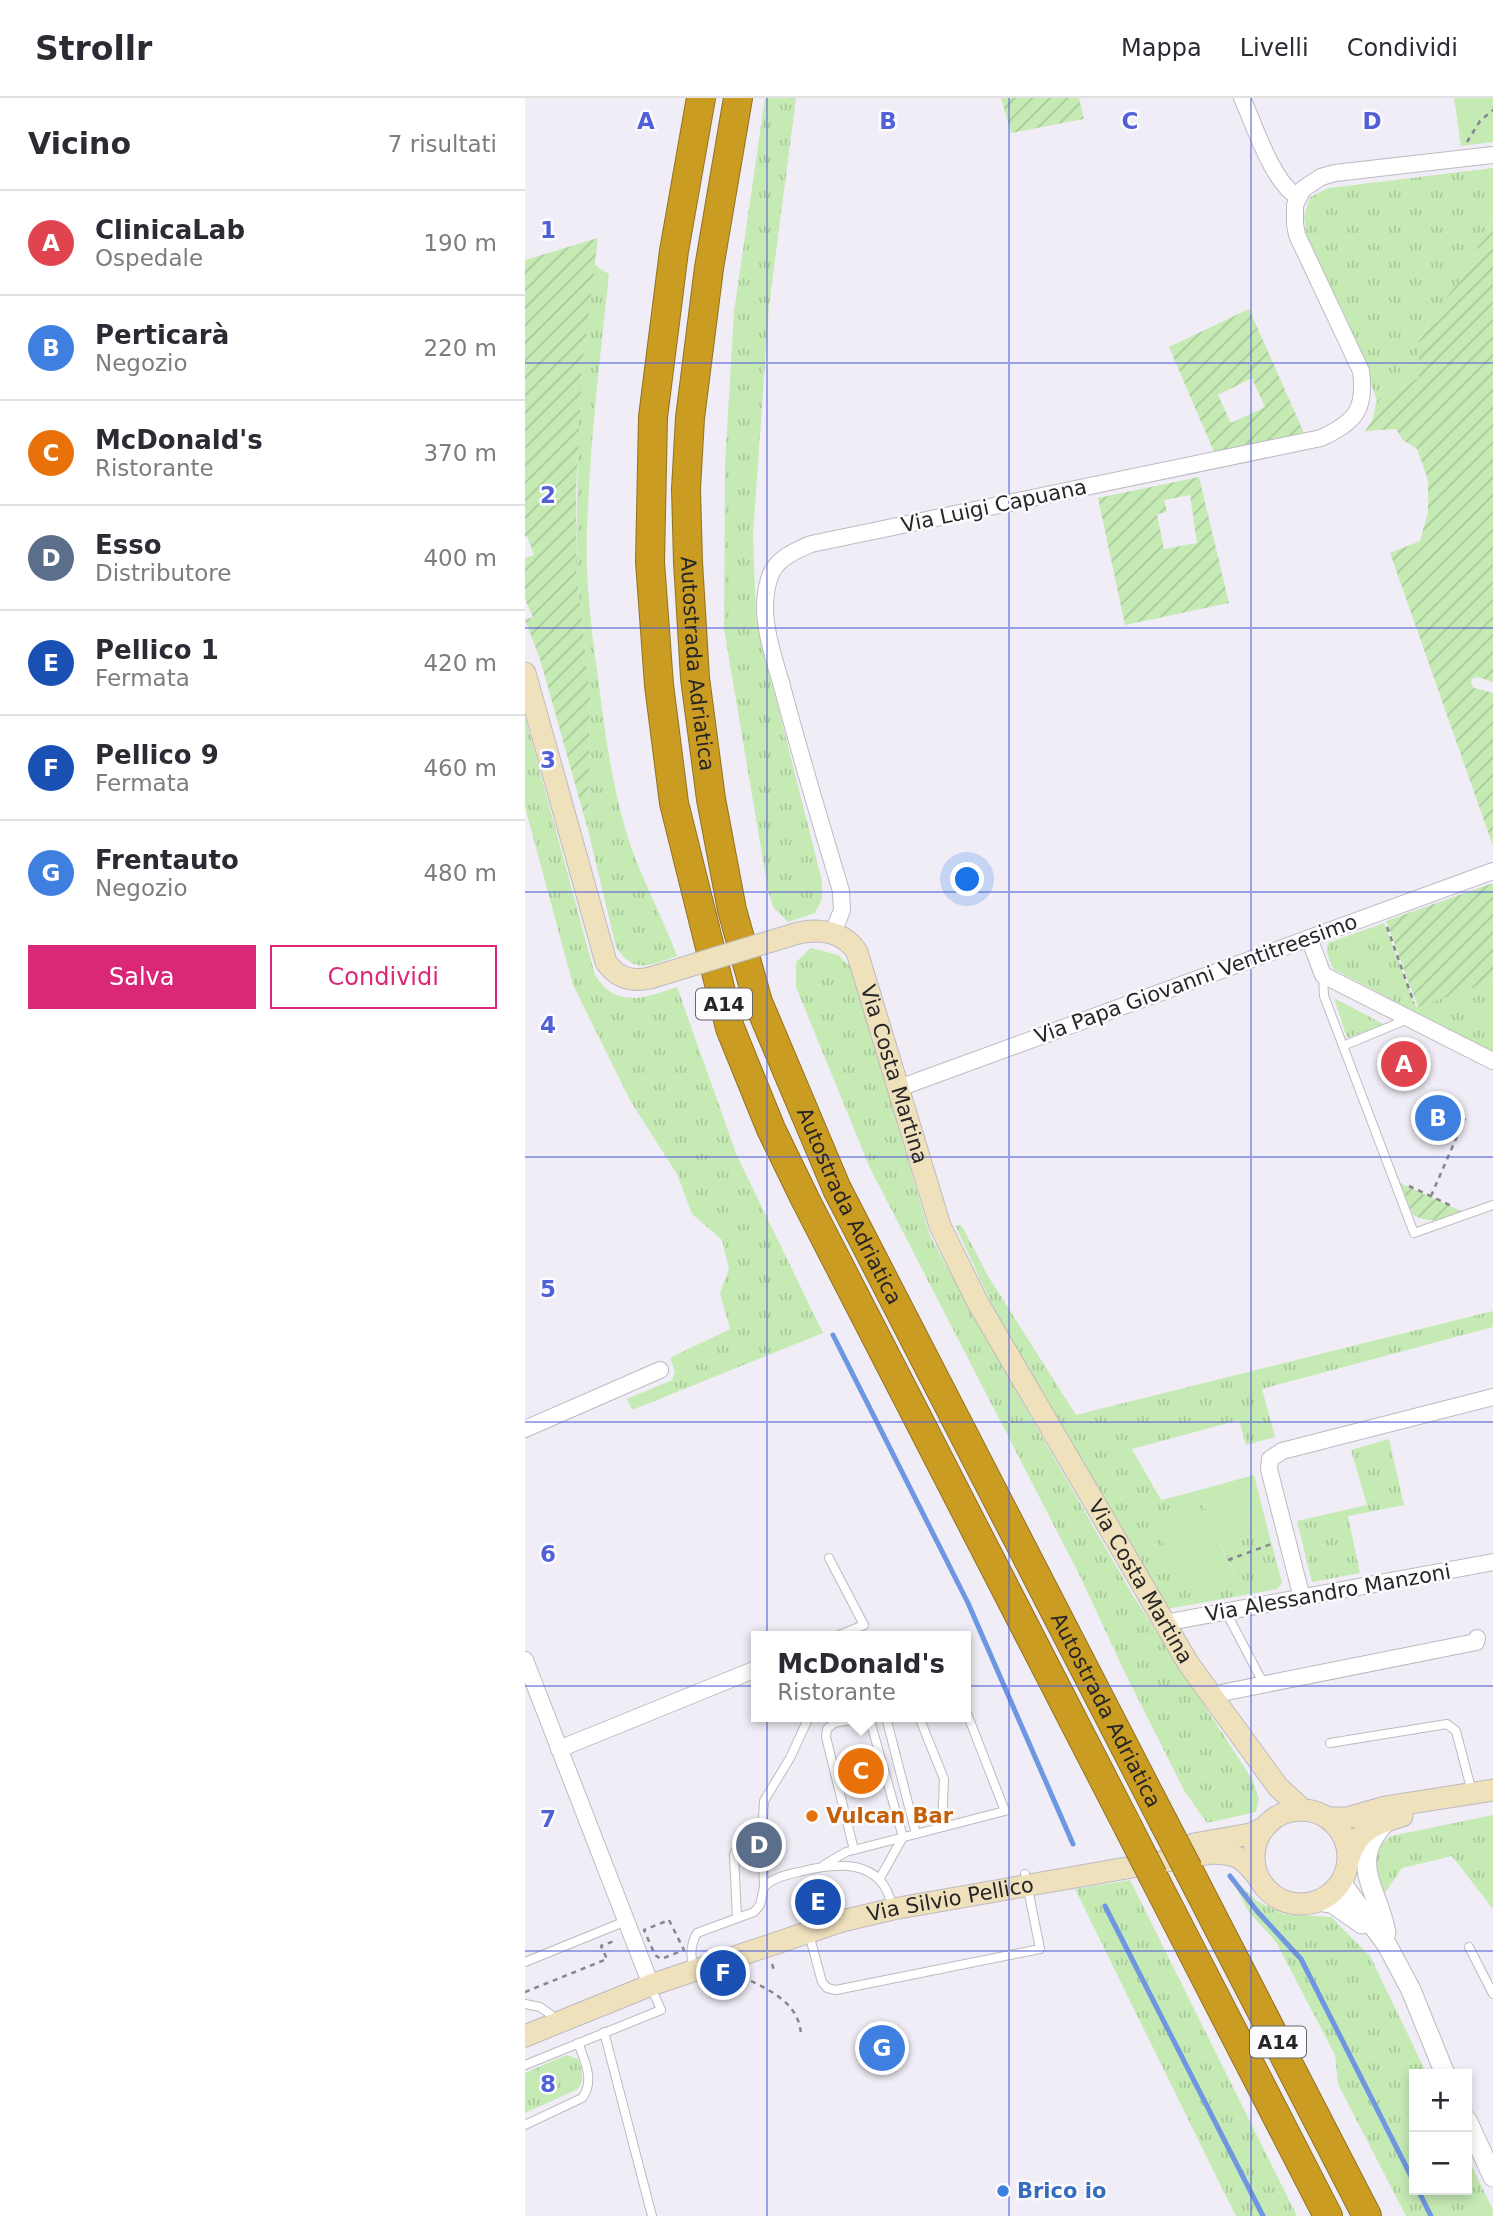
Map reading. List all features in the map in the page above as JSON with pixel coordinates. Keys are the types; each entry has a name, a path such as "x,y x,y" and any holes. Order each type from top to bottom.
{"highway":[{"name":"Autostrada Adriatica","path":"701,98 674,251 653,417 650,562 659,685 674,803 730,1028 771,1129 805,1199 1328,2216"},
{"name":"Autostrada Adriatica","path":"738,98 709,268 689,418 686,489 695,678 711,799 732,910 758,1002 837,1189 1367,2216"}],"main road":[{"path":"525,673 605,962 619,976 638,980 650,978 798,933 833,933"},
{"name":"Via Costa Martina","path":"833,933 852,943 861,960 940,1226 978,1303 1164,1623 1211,1695 1278,1787 1303,1810"},
{"path":"1278,1787 1278,1807 1258,1839 1254,1851 1258,1877 1266,1888 1289,1902 1303,1904 1317,1901 1331,1894 1347,1870 1357,1863"},
{"path":"1270,1823 1289,1811 1303,1810 1329,1818 1347,1818 1385,1807 1476,1794"},
{"path":"1357,1863 1353,1844 1359,1835 1387,1821 1476,1794"},
{"path":"1329,1818 1343,1835 1357,1863"},
{"name":"Via Silvio Pellico","path":"525,2024 692,1965 805,1920 1026,1880 1250,1834 1270,1823"},
{"name":"Via Silvio Pellico","path":"1026,1880 1212,1853 1237,1856 1244,1860 1258,1877"},
{"name":"Via Silvio Pellico","path":"692,1965 892,1904"},
{"name":"Via Silvio Pellico","path":"525,2036 649,1980"}],"street":[{"path":"1242,98 1280,178 1288,191 1299,197 1303,189 1311,183 1335,173 1493,155"},
{"name":"Via Luigi Capuana","path":"833,933 842,910 842,891 797,743 767,627 765,606 771,573 792,552 811,544 1321,438 1347,424 1361,407 1361,371 1297,235 1294,214 1299,197"},
{"name":"Via Papa Giovanni Ventitreesimo","path":"899,1087 1493,871"},
{"path":"1309,938 1323,975 1493,1061"},
{"path":"525,1429 660,1370"},
{"path":"1302,1598 1269,1469 1270,1459 1275,1454 1493,1397"},
{"name":"Via Alessandro Manzoni","path":"1164,1623 1493,1562"},
{"path":"1211,1695 1476,1642 1478,1638"},
{"path":"525,1660 649,1980"},
{"path":"559,1749 751,1671"},
{"path":"1357,1863 1385,1928 1387,1945"},
{"path":"1341,1882 1387,1945 1411,1990 1443,2069"},
{"path":"1317,1901 1332,1903 1342,1908 1387,1945"},
{"path":"1472,2130 1491,2166"}],"lane":[{"path":"1323,975 1324,996 1414,1233 1493,1205"},
{"path":"1343,1046 1409,1018"},
{"path":"829,1558 865,1625 850,1631"},
{"path":"1226,1612 1267,1685"},
{"path":"692,1965 693,1940 697,1933 754,1912 760,1905 764,1887 764,1801 790,1758 807,1722"},
{"path":"839,1722 827,1729 826,1737 854,1850"},
{"path":"868,1722 871,1724 903,1837 880,1878"},
{"path":"887,1722 916,1834"},
{"path":"921,1722 944,1779 942,1827"},
{"path":"764,1887 778,1877 824,1865 846,1852 1005,1811 970,1722"},
{"path":"1330,1743 1447,1724 1456,1731 1476,1794"},
{"path":"737,1918 736,1848 741,1843 762,1837"},
{"path":"824,1865 857,1867 871,1872 880,1878 892,1904"},
{"path":"808,1931 822,1982 827,1988 836,1990 1040,1949 1026,1880"},
{"path":"525,1962 626,1921"},
{"path":"1469,1947 1493,1994"},
{"path":"525,2066 661,2010 649,1980"},
{"path":"525,2004 540,2007 550,2014"},
{"path":"604,2032 652,2216"},
{"path":"525,2125 582,2098 587,2091 588,2074 578,2043"}],"path":[{"path":"1466,145 1480,121 1493,110"},
{"path":"1381,912 1416,1006 1409,1018"},
{"path":"1431,1196 1465,1118"},
{"path":"1414,1188 1449,1205"},
{"path":"1228,1560 1287,1540"},
{"path":"669,1920 684,1950 661,1959 655,1955 644,1930 669,1920"},
{"path":"525,1992 607,1959 601,1946 620,1939"},
{"path":"751,1980 774,1992 790,2005 796,2012 801,2037"}],"green space":[{"path":"765,98 796,98 769,306 753,535 756,619 822,881 822,899 815,913 788,922 773,907 768,890 724,629 725,463 734,312"},
{"path":"1001,98 1079,98 1084,119 1011,133"},
{"path":"1454,98 1493,98 1493,142 1461,146"},
{"path":"1493,168 1493,218 1481,235 1474,265 1436,310 1419,340 1419,378 1377,400 1348,322 1307,239 1304,216 1310,197 1329,188"},
{"path":"1493,218 1493,682 1477,677 1472,679 1471,683 1474,688 1493,693 1493,846 1390,553 1420,541 1428,512 1428,480 1417,449 1403,440 1396,429 1365,431 1372,421 1377,400 1419,378 1419,341 1436,310 1473,265 1481,235"},
{"path":"598,238 582,369 576,489 576,568 590,696 588,830 540,659 525,620 533,617 525,599 525,558 534,555 527,536 525,537 525,260"},
{"path":"594,265 609,274 588,496 588,584 593,640 609,753 625,828 636,861 677,956 643,965 629,961 616,947 588,830 590,696 576,568 578,430"},
{"path":"1249,309 1304,433 1214,452 1169,347","holes":["1252,378 1265,407 1231,423 1218,395"]},
{"path":"1199,477 1229,603 1125,625 1098,498","holes":["1190,495 1197,543 1164,549 1157,514 1167,512 1164,500"]},
{"path":"525,716 595,975 603,986 622,997 654,995 677,987 737,1156 823,1333 632,1410 627,1399 672,1380 675,1371 670,1358 730,1329 720,1293 729,1269 722,1240 692,1214 677,1174 631,1102 573,985 525,807"},
{"path":"1493,883 1493,981 1418,1007 1386,921"},
{"path":"1384,923 1416,1007 1493,981 1493,1052 1333,969 1327,953 1328,943"},
{"path":"811,948 838,955 852,968 930,1236 1132,1594 1252,1779 1259,1799 1256,1812 1207,1823 1185,1792 1081,1578 870,1168 796,987 796,962"},
{"path":"1334,998 1385,1025 1347,1038"},
{"path":"1400,1183 1461,1211 1432,1220 1413,1215"},
{"path":"955,1225 962,1226 988,1276 1076,1415 1493,1311 1493,1327 1262,1389 1275,1437 1246,1445 1239,1420 1132,1449 1161,1500 1196,1491 1226,1546 1268,1530 1282,1583 1277,1589 1167,1609 1001,1324","holes":["1198,1504 1235,1572 1192,1595"]},
{"path":"1389,1439 1404,1505 1348,1516 1360,1573 1312,1582 1297,1521 1367,1505 1351,1450"},
{"path":"1254,1475 1268,1530 1226,1546 1196,1491"},
{"path":"1198,1504 1235,1573 1192,1596 1155,1527"},
{"path":"1493,1815 1493,1909 1452,1856 1402,1868 1384,1894 1376,1870 1375,1856 1383,1842 1391,1836"},
{"path":"1230,1876 1257,1901 1284,1914 1331,1917 1370,1956 1425,2069 1409,2069 1409,2195 1472,2195 1472,2166 1493,2210 1493,2216 1406,2216 1338,2084 1335,2055 1276,1942 1248,1911"},
{"path":"1130,1880 1297,2216 1236,2216 1075,1889"},
{"path":"566,2055 578,2059 582,2070 578,2089 525,2113 525,2073"}],"waterway":[{"path":"833,1335 968,1603 1073,1844"},
{"path":"1230,1876 1257,1911 1301,1959 1409,2172"},
{"path":"1105,1906 1263,2216"},
{"path":"1420,2195 1431,2216"}],"place":[{"name":"ClinicaLab","path":"1404,1064"},
{"name":"Perticarà","path":"1438,1118"},
{"name":"McDonald's","path":"861,1771"},
{"name":"Vulcan Bar","path":"812,1816"},
{"name":"Esso","path":"759,1845"},
{"name":"Pellico 1","path":"818,1902"},
{"name":"Pellico 9","path":"723,1973"},
{"name":"Frentauto","path":"882,2048"},
{"name":"Brico io","path":"1003,2191"}]}
